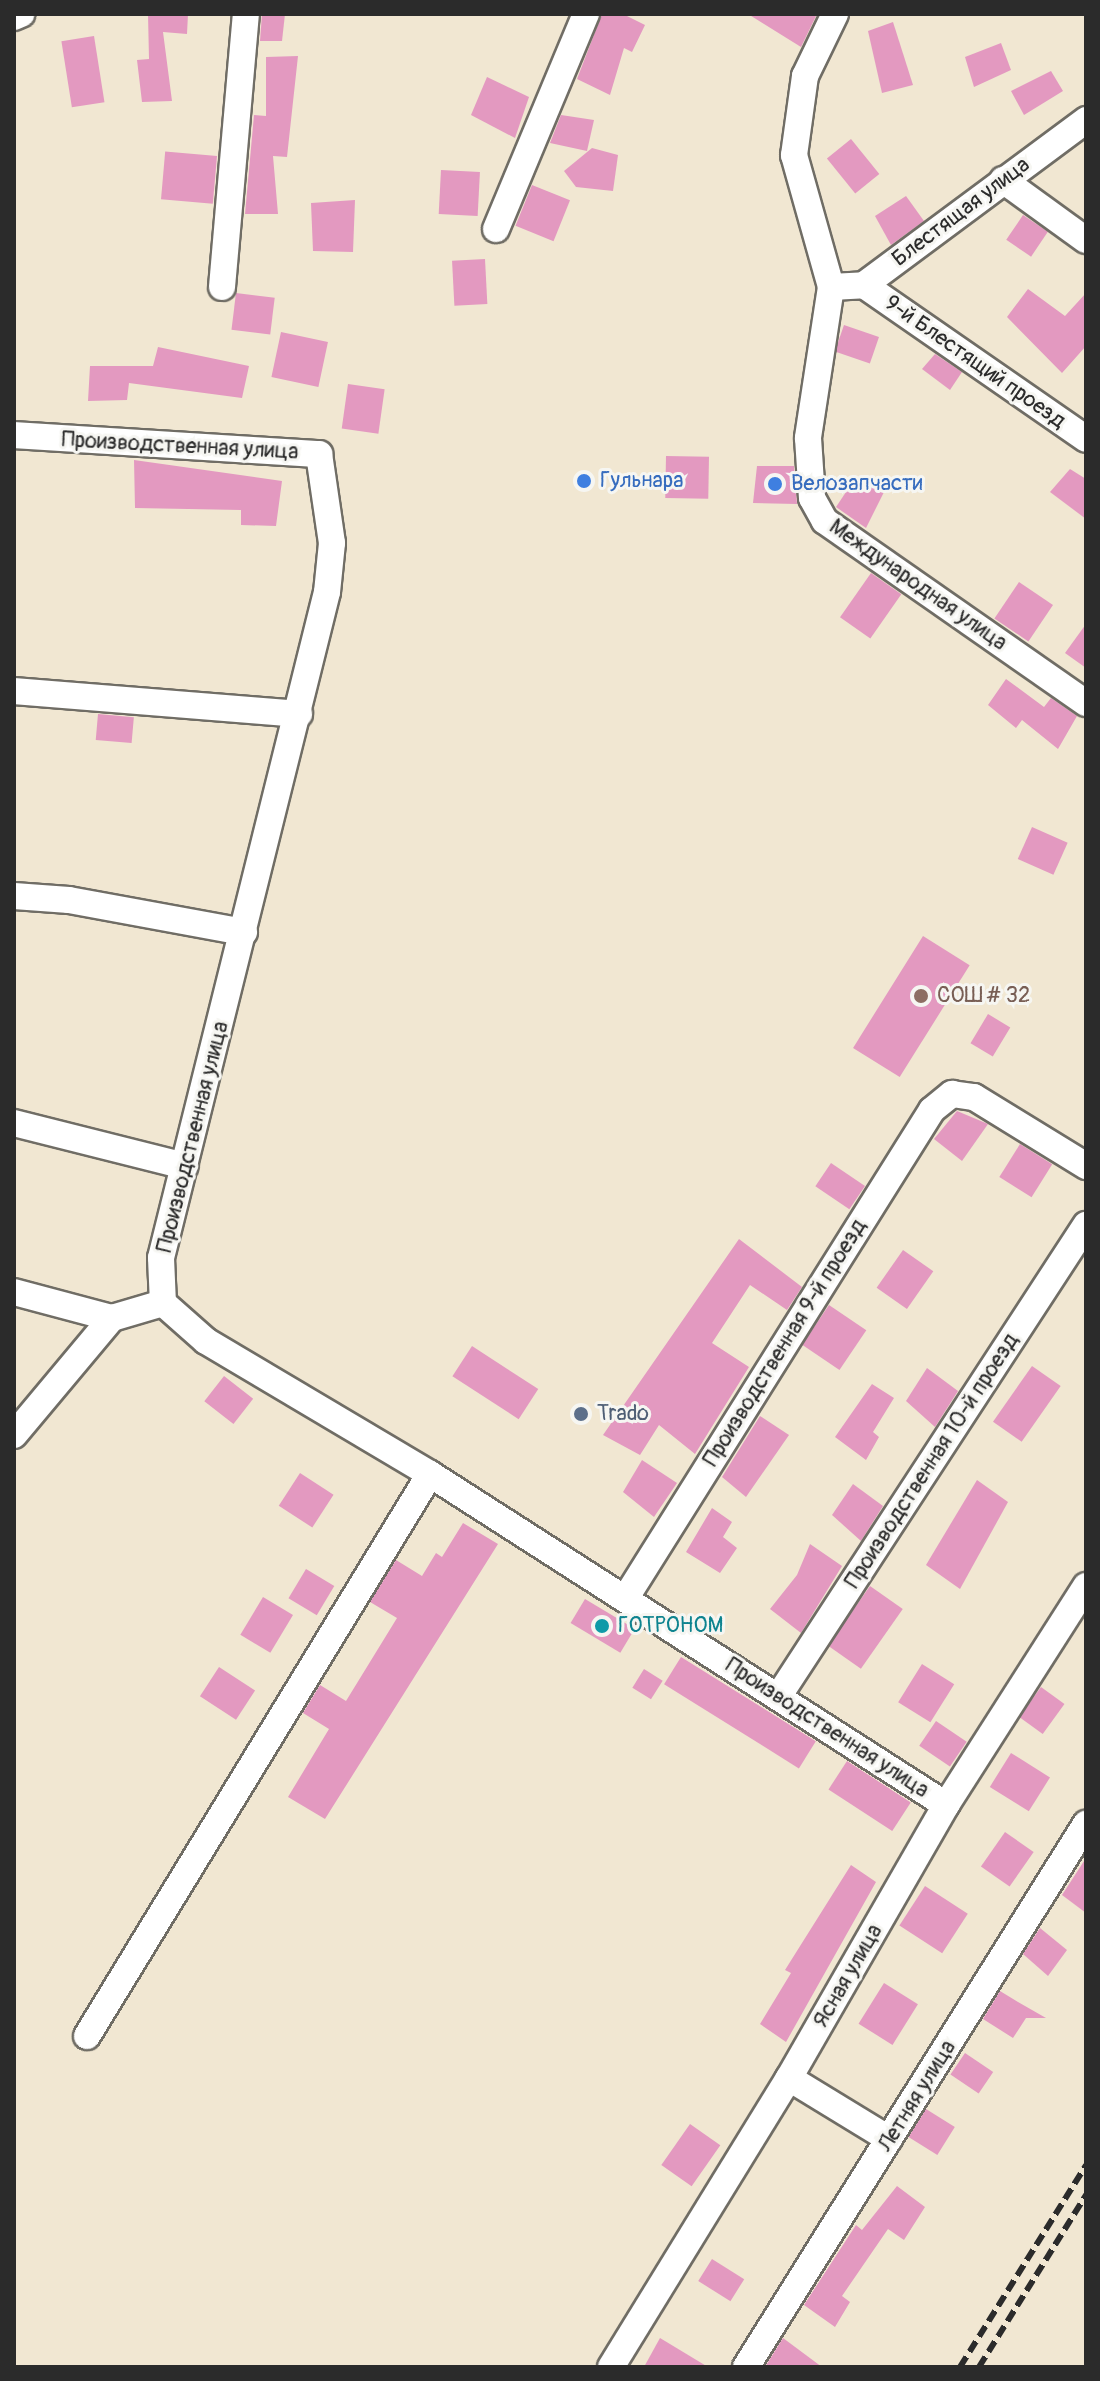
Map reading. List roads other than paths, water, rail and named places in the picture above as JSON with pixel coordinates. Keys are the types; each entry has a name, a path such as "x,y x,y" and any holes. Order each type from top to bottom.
{"street":[{"path":"14,17 21,14"},
{"path":"222,287 246,14"},
{"path":"496,229 586,14"},
{"name":"Международная улица","path":"835,14 805,76 794,155 831,287 808,438 812,498 825,521 1086,703"},
{"name":"Блестящая улица","path":"864,285 1086,120"},
{"path":"1003,180 1086,240"},
{"path":"831,287 864,285"},
{"name":"9-й Блестящий проезд","path":"864,285 1086,439"},
{"name":"Производственная улица","path":"14,435 319,454 332,543 327,592 161,1258 163,1303 206,1341 430,1474 946,1805"},
{"path":"14,691 299,714"},
{"path":"14,896 69,900 244,932"},
{"name":"Производственная 9-й проезд","path":"625,1599 932,1110 952,1094 974,1097 1086,1166"},
{"path":"14,1123 185,1166"},
{"name":"Производственная 10-й проезд","path":"778,1697 1086,1225"},
{"path":"14,1292 112,1318 163,1303"},
{"path":"14,1435 112,1318"},
{"path":"87,2036 430,1474"},
{"name":"Ясная улица","path":"611,2367 789,2078 946,1805 1086,1586"},
{"name":"Летняя улица","path":"746,2367 1086,1824"},
{"path":"789,2078 889,2139"}],"railway":[{"path":"960,2367 1086,2165"},
{"path":"979,2367 1086,2195"}],"place":[{"name":"Гульнара","path":"584,481"},
{"name":"Велозапчасти","path":"775,484"},
{"name":"СОШ # 32","path":"921,996"},
{"name":"Trado","path":"581,1414"},
{"name":"ГОТРОНОМ","path":"602,1626"}]}
